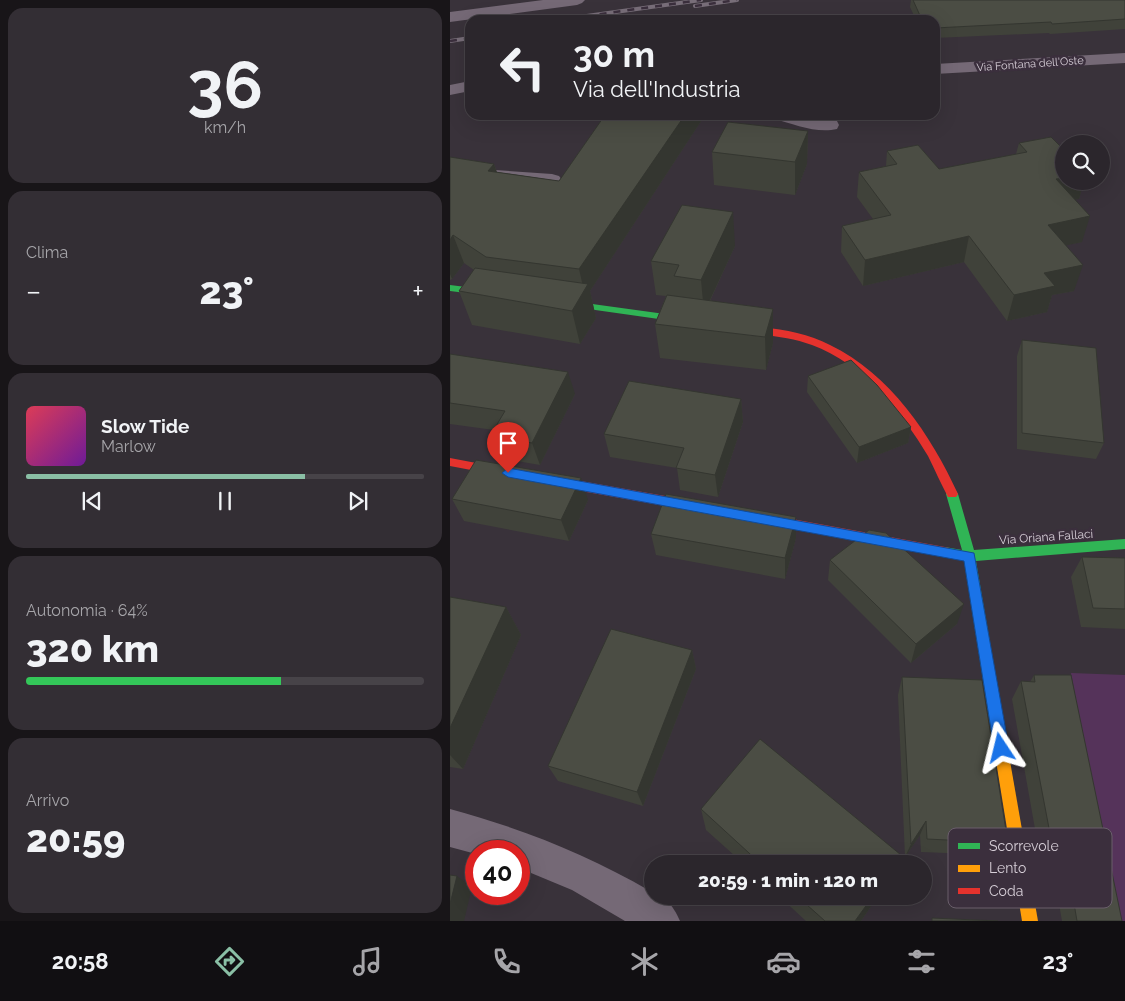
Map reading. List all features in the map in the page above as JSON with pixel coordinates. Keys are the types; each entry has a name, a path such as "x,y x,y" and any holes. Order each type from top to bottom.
{"street":[{"path":"471,15 577,0"},
{"path":"450,18 465,16"},
{"name":"Via Fontana dell'Oste","path":"940,68 1050,56 1125,58"},
{"path":"450,90 465,87"},
{"path":"801,120 830,125"},
{"path":"450,173 552,180"},
{"path":"450,288 509,296"},
{"path":"548,301 706,323"},
{"path":"726,326 807,340 838,353 869,377 910,425 944,476 957,506 969,556 1014,828"},
{"path":"450,462 518,474"},
{"path":"538,478 714,510"},
{"name":"Via Oriana Fallaci","path":"744,515 969,556 1125,544"},
{"path":"450,828 507,844 548,860 618,895 660,921"},
{"path":"1028,908 1030,921"}],"shaded area":[{"path":"1071,673 1125,675 1125,921 1116,921 1112,899 1112,828 1099,828"}],"building":[{"path":"913,0 1125,0 1125,19 1052,24 1051,22 940,28 940,15 920,15"},
{"path":"602,120 682,120 579,269 486,257 453,235 450,240 450,157 494,164 488,171 559,181"},
{"path":"728,122 808,131 795,162 712,152"},
{"path":"1051,137 1055,141 1055,190 1066,190 1090,216 1048,225 1083,265 1044,273 1055,286 1014,295 969,236 865,260 842,226 891,215 859,172 897,164 887,151 918,145 939,169 1027,152 1019,143"},
{"path":"682,205 733,212 701,280 674,276 679,265 651,261"},
{"path":"475,268 588,284 572,311 459,291"},
{"path":"667,295 773,309 765,337 655,324"},
{"path":"1022,340 1096,348 1104,443 1022,433"},
{"path":"450,354 568,372 532,443 490,436 505,411 450,403"},
{"path":"851,360 877,385 911,427 859,447 808,376"},
{"path":"629,381 741,399 715,475 676,468 684,448 604,434"},
{"path":"476,460 581,478 561,520 452,499"},
{"path":"666,494 796,517 785,558 651,534"},
{"path":"869,530 886,533 964,604 916,644 830,560"},
{"path":"1082,557 1125,558 1125,609 1093,608"},
{"path":"450,597 506,607 450,728"},
{"path":"611,629 692,650 637,792 548,766"},
{"path":"1034,675 1071,675 1103,828 1049,828 1021,681 1035,682"},
{"path":"902,677 982,680 1006,828 948,828 948,840 927,839 926,821 911,844"},
{"path":"760,739 901,855 751,855 701,809"},
{"path":"1112,873 1122,921 1077,921 1075,908 1112,908"},
{"path":"450,875 457,876 450,904"},
{"path":"807,905 867,905 855,921 825,921"},
{"path":"932,918 998,921 932,921"}],"railway":[{"path":"594,15 701,0"},
{"path":"695,6 737,0"},
{"path":"450,41 465,39"}],"traffic: fast":[{"path":"450,288 498,294"},
{"path":"556,302 694,321"},
{"path":"952,494 967,542 1003,761"},
{"path":"945,552 969,556 1125,544"}],"traffic: slow":[{"path":"1003,761 1014,828"},
{"path":"1028,908 1030,921"}],"traffic: jam":[{"path":"737,327 805,339 827,347 866,373 902,410 917,431 943,473 952,494"},
{"path":"450,462 508,473"},
{"path":"547,480 699,507"},
{"path":"759,518 945,552"}],"route":[{"path":"508,473 969,556 1001,748"}]}
